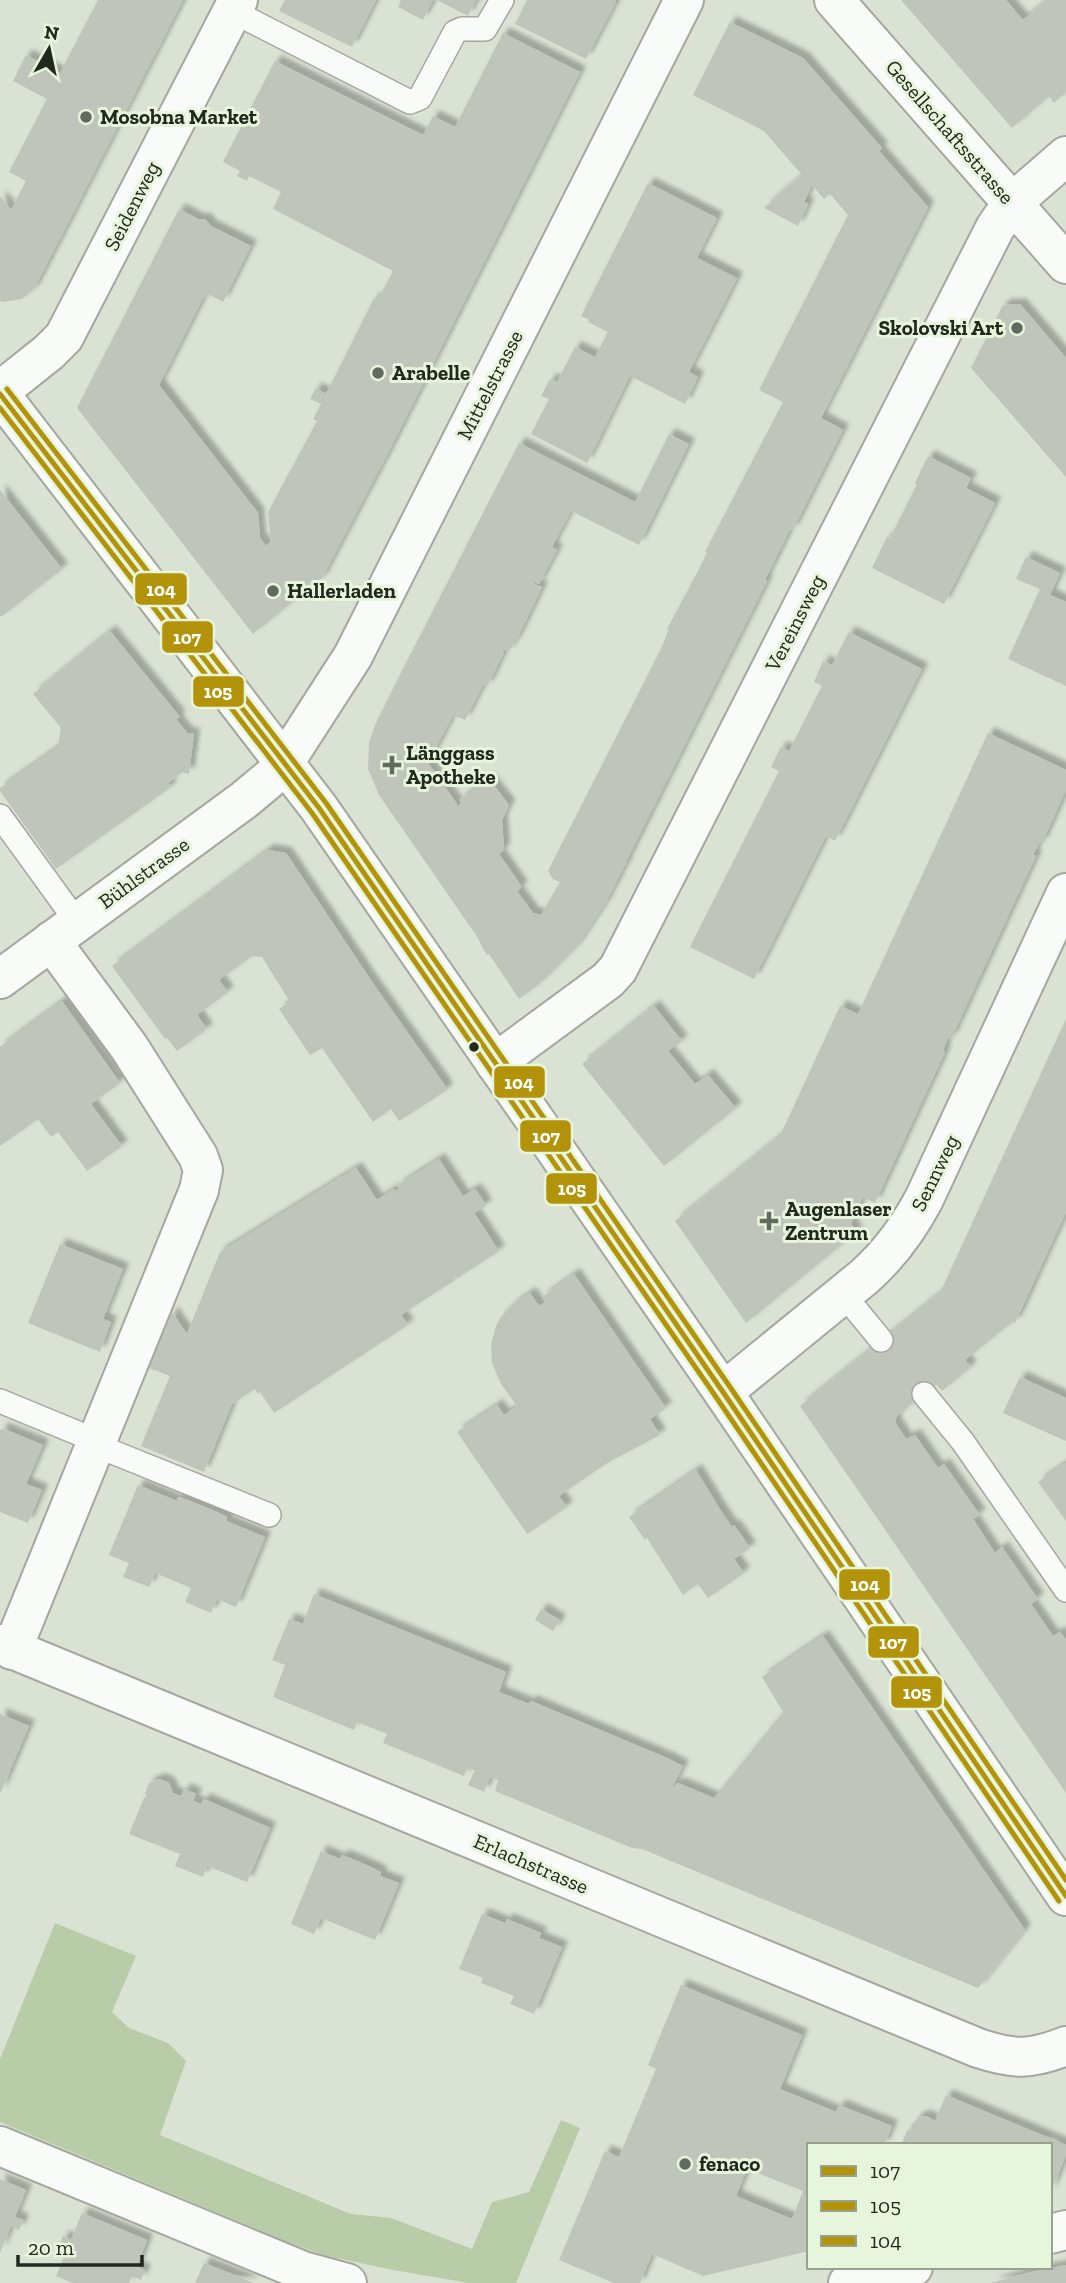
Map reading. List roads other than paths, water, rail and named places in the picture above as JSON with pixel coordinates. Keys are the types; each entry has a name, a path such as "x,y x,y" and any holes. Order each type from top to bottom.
{"street":[{"name":"Mittelstrasse","path":"284,763 353,656 684,0"},
{"name":"Gesellschaftsstrasse","path":"834,0 1066,264"},
{"name":"Seidenweg","path":"0,392 64,337 235,6"},
{"name":"Vereinsweg","path":"495,1063 608,980 618,969 995,228 1012,202 1066,156"},
{"path":"0,392 324,816 723,1392 1066,1896"},
{"name":"Bühlstrasse","path":"0,979 244,800 284,763"},
{"name":"Sennweg","path":"723,1392 844,1295 881,1263 896,1245 924,1199 1066,893"},
{"path":"6,1647 96,1443 199,1190 203,1170 198,1156 129,1047 64,932"},
{"name":"Erlachstrasse","path":"6,1647 978,2048 1011,2057 1027,2058 1066,2046"},
{"path":"0,2146 303,2271 347,2283"},
{"path":"848,2283 905,2269"}],"lane":[{"path":"235,6 410,102 420,98 455,32 462,29 485,29 502,0"},
{"path":"0,816 64,932"},
{"path":"844,1295 881,1340"},
{"path":"924,1394 963,1442 1066,1590"},
{"path":"0,1401 269,1515"}],"place":[{"name":"Mosobna Market","path":"86,117"},
{"name":"Skolovski Art","path":"1017,328"},
{"name":"Arabelle","path":"378,373"},
{"name":"Hallerladen","path":"273,591"},
{"name":"Länggass Apotheke","path":"392,765"},
{"name":"Augenlaser Zentrum","path":"769,1221"},
{"name":"fenaco","path":"685,2164"}]}
